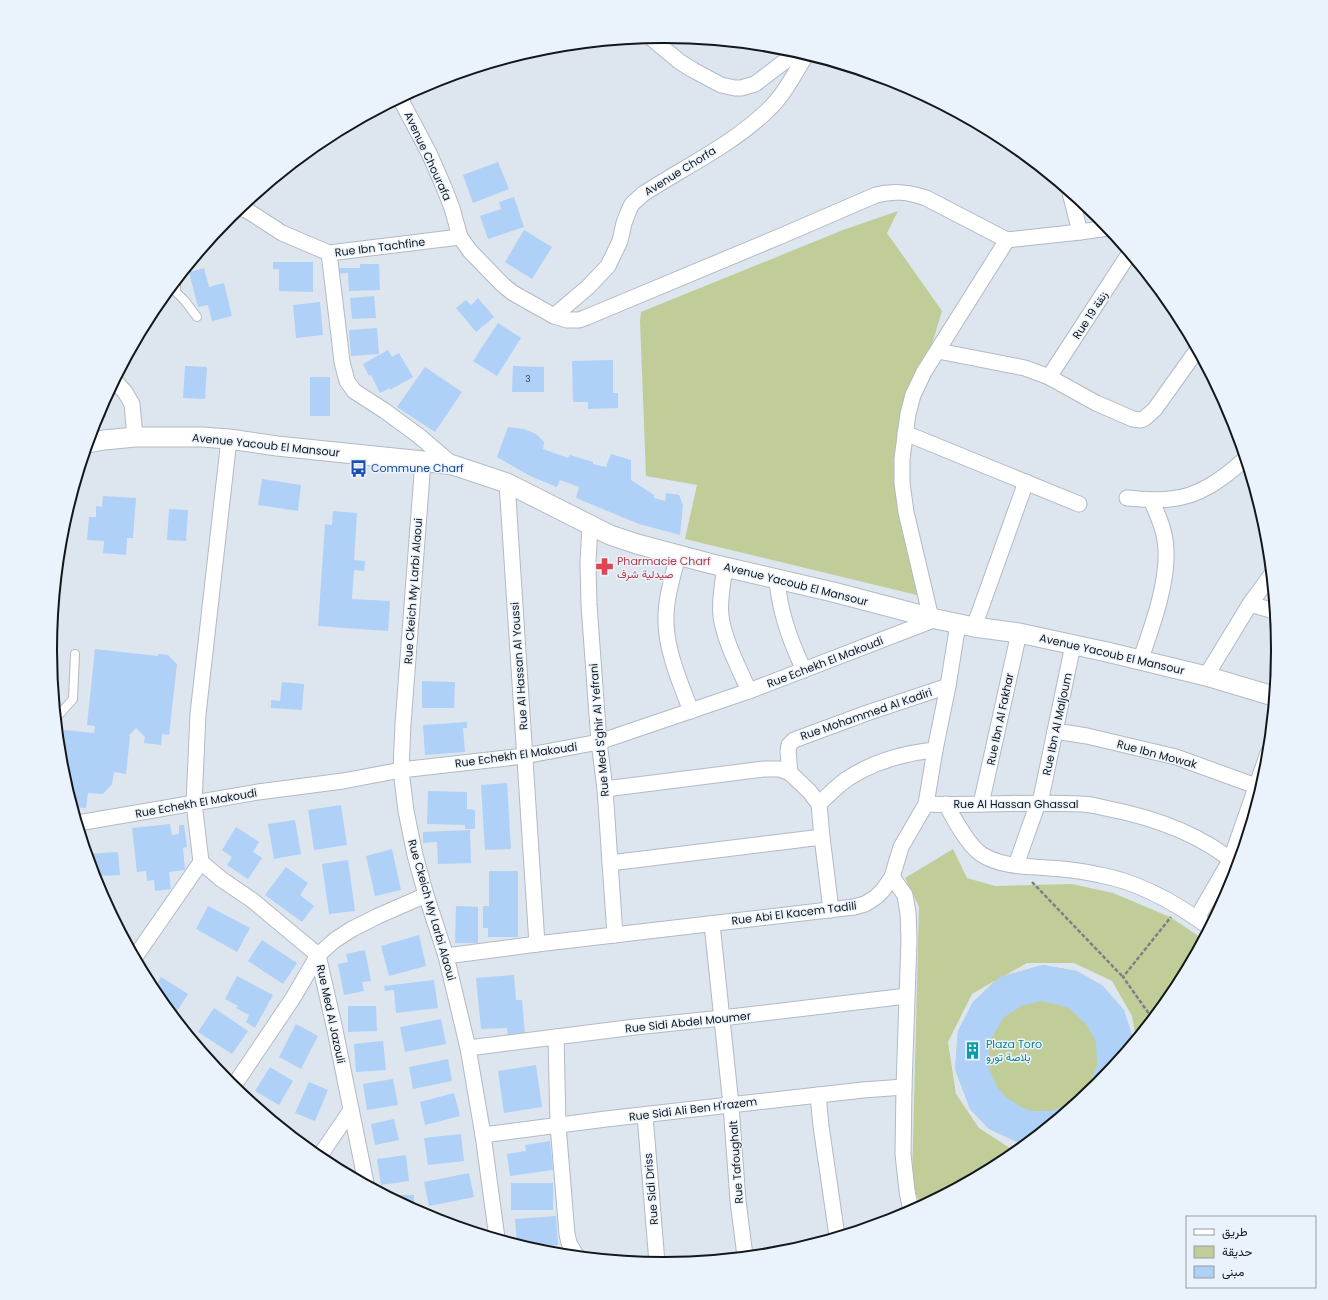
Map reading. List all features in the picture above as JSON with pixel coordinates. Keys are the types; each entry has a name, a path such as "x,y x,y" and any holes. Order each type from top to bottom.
{"street":[{"path":"657,43 680,62 693,70 721,85 735,88 747,87 755,84 790,57"},
{"name":"Avenue Chorfa","path":"554,316 588,287 608,266 620,241 626,218 632,204 643,194 740,133 758,119 768,110 782,93 802,60"},
{"name":"Avenue Chourafa","path":"403,103 429,153 448,197 460,237"},
{"path":"460,237 481,264 513,293 554,316 567,320 579,320 782,236 876,195 888,192 912,193 926,198 1007,240 1101,229"},
{"path":"1072,202 1080,232"},
{"name":"Rue Ibn Tachfine","path":"246,210 282,233 329,252 460,237"},
{"path":"934,619 906,512 902,483 902,459 908,414 913,395 924,372 1007,240"},
{"path":"329,252 342,362 347,381 354,391 385,411 419,436 453,465"},
{"name":"Rue 19 زنقة","path":"1050,377 1127,258"},
{"path":"938,351 1025,368 1050,377 1096,403 1130,418 1141,420 1149,415 1155,408 1194,354"},
{"path":"118,385 125,392 132,404 135,437"},
{"path":"905,433 1079,504"},
{"name":"Avenue Yacoub El Mansour","path":"94,442 135,437 202,437 423,460 453,465 507,483 610,535 637,544 725,567 777,578 934,619 1018,633 1073,645 1206,676 1270,695"},
{"path":"138,953 202,862 194,803 198,714 229,439"},
{"name":"Rue Ckeich My Larbi Alaoui","path":"423,460 403,724 401,770 407,818 415,855 426,895 446,956 468,1048 483,1135 496,1233"},
{"path":"1127,498 1150,500 1171,499 1194,494 1219,480 1241,463"},
{"name":"Rue Abi El Kacem Tadili","path":"446,956 854,907 865,904 876,898 892,877 901,847 926,804 948,686 966,625 1026,482"},
{"name":"Rue Al Hassan Al Youssi","path":"507,483 537,944"},
{"path":"1140,661 1150,632 1162,588 1166,563 1166,541 1163,529 1150,500"},
{"name":"Rue Med S'ghir Al Yefrani","path":"590,525 588,563 589,605 599,742 606,789 615,935"},
{"path":"678,555 667,601 666,636 678,677 691,711"},
{"path":"725,567 720,605 721,617 730,646 749,691"},
{"path":"777,578 778,598 782,616 804,670"},
{"path":"1206,676 1250,604 1267,581"},
{"path":"1250,604 1270,610"},
{"name":"Rue Echekh El Makoudi","path":"82,822 258,792 343,781 401,770 524,756 599,742 749,691 934,619"},
{"name":"Rue Ibn Al Fakhar","path":"981,804 1018,633"},
{"name":"Rue Ibn Al Maljoum","path":"1016,866 1039,803 1073,645"},
{"name":"Rue Mohammed Al Kadiri","path":"790,773 788,751 789,745 794,740 867,713 948,686"},
{"name":"Rue Ibn Mowak","path":"1055,731 1087,736 1176,757 1255,786"},
{"path":"819,804 846,780 864,770 897,756 935,750"},
{"path":"606,789 764,769 780,770 790,773 809,791 819,804 831,910"},
{"name":"Rue Al Hassan Ghassal","path":"926,804 1082,804 1118,810 1153,820 1179,830 1212,847 1233,861"},
{"path":"946,804 954,820 968,840 980,853 996,861 1016,866 1059,869 1101,875 1137,885 1166,899 1203,923 1228,873"},
{"path":"1239,846 1250,806"},
{"path":"610,863 822,837"},
{"name":"Rue Med Al Jazouli","path":"202,862 221,879 252,900 318,955 365,1179"},
{"path":"892,877 904,895 908,913 909,939 903,1154 910,1204"},
{"path":"237,1081 293,998 318,955 335,940 352,929 426,895"},
{"name":"Rue Tafoughalt","path":"712,924 732,1105 738,1202 745,1252"},
{"name":"Rue Sidi Abdel Moumer","path":"468,1048 635,1027 907,996"},
{"path":"556,1037 558,1125 567,1234 569,1243 573,1250"},
{"name":"Rue Sidi Ali Ben H'razem","path":"483,1135 818,1095 904,1087"},
{"path":"818,1095 836,1232"},
{"path":"322,1152 351,1110"},
{"name":"Rue Sidi Driss","path":"644,1115 657,1257"}],"lane":[{"path":"176,289 176,292 197,317"},
{"path":"60,713 73,699 76,654"}],"path":[{"path":"1016,866 1123,977 1150,1015"},
{"path":"1123,977 1179,907"}],"green space":[{"path":"898,211 887,233 942,311 896,464 917,595 685,539 697,485 646,476 640,321 641,312 843,230"},
{"path":"953,849 967,878 995,886 1072,884 1113,893 1170,917 1199,936 1190,954 1169,987 1146,1020 1135,1033 1132,1016 1112,981 1074,963 1027,963 1004,976 1043,965 1077,971 1103,986 1132,1037 1093,1079 1034,1132 1019,1143 989,1129 970,1109 955,1069 958,1031 973,1002 996,980 972,994 948,1042 956,1094 979,1128 1010,1148 967,1176 918,1200 912,1180 919,907 905,878"}],"building":[{"path":"498,162 509,189 473,203 463,175"},
{"path":"514,197 524,227 488,239 480,216 501,209 499,202"},
{"path":"524,230 552,247 532,279 505,262"},
{"path":"273,262 313,262 313,292 279,291 279,269 273,269"},
{"path":"360,264 379,264 380,290 349,291 348,273 336,274 336,268 360,268"},
{"path":"204,268 209,287 224,283 232,316 212,321 208,305 198,307 189,272"},
{"path":"374,296 376,318 352,319 350,298"},
{"path":"478,298 494,317 476,332 456,308 466,300 471,305"},
{"path":"320,302 323,335 296,338 293,305"},
{"path":"498,323 521,338 497,376 473,361"},
{"path":"377,328 379,354 351,356 349,330"},
{"path":"388,350 392,357 399,353 413,377 390,390 390,388 380,393 371,375 369,376 363,364"},
{"path":"613,360 613,393 618,393 618,408 588,409 588,402 573,402 572,361"},
{"path":"185,366 207,367 205,399 183,398"},
{"path":"513,366 544,367 544,392 512,392"},
{"path":"425,367 462,392 435,432 397,407"},
{"path":"310,377 330,377 330,416 310,416"},
{"path":"508,427 524,429 536,434 544,442 543,449 568,458 570,455 593,462 593,464 606,467 611,454 631,460 631,480 654,495 654,498 665,501 666,493 679,495 683,505 680,535 639,524 576,498 579,487 560,480 557,487 530,476 497,457"},
{"path":"262,479 301,485 298,511 258,505"},
{"path":"103,496 136,498 133,538 127,538 126,555 103,553 104,541 87,540 89,517 96,517 96,506 102,507"},
{"path":"169,509 188,510 186,541 167,540"},
{"path":"333,511 357,513 354,560 365,561 364,571 354,570 352,599 390,601 388,631 318,626 325,524 332,525"},
{"path":"95,649 158,656 158,654 168,655 177,664 169,735 162,734 161,745 144,743 145,737 136,728 129,735 126,774 114,772 112,784 103,794 88,793 86,808 78,807 63,733 65,730 94,733 95,726 87,725"},
{"path":"422,681 455,682 454,708 422,708"},
{"path":"282,682 304,684 302,710 271,708 271,700 280,701"},
{"path":"467,722 467,728 463,728 465,752 425,755 423,725"},
{"path":"507,783 511,849 485,850 481,785"},
{"path":"428,791 467,792 467,809 475,810 475,829 465,829 465,825 427,824"},
{"path":"341,805 347,845 314,850 308,810"},
{"path":"295,820 301,854 274,859 268,824"},
{"path":"170,824 172,835 179,834 179,825 184,825 187,847 183,848 185,870 169,872 171,889 155,891 154,880 147,881 146,871 137,872 132,828"},
{"path":"236,827 259,842 253,852 262,858 248,879 227,865 232,857 222,850"},
{"path":"470,830 471,863 438,864 437,842 423,843 423,832"},
{"path":"392,849 401,890 375,896 366,856"},
{"path":"118,852 120,875 101,876 92,854"},
{"path":"348,860 355,911 329,914 322,864"},
{"path":"286,867 308,883 300,895 314,906 302,922 265,895"},
{"path":"489,871 518,871 518,937 488,937 488,928 483,928 483,906 489,906"},
{"path":"208,906 250,928 237,952 196,929"},
{"path":"456,906 478,907 478,943 455,943"},
{"path":"419,935 426,966 389,976 381,946"},
{"path":"262,940 297,963 283,984 248,961"},
{"path":"365,950 371,981 362,982 364,991 344,995 338,964 348,962 346,954"},
{"name":"Plaza Toro بلاصة تورو","path":"1043,965 1077,971 1103,986 1124,1010 1132,1036 1091,1081 1097,1065 1096,1042 1087,1025 1069,1008 1042,1001 1023,1005 1004,1017 991,1039 988,1058 989,1069 997,1087 1007,1098 1023,1108 1033,1111 1052,1111 1064,1106 1034,1132 1019,1143 989,1129 970,1109 955,1069 958,1031 973,1002 1000,977"},
{"path":"514,975 516,1000 522,1000 525,1034 508,1035 507,1028 481,1029 476,978"},
{"path":"237,976 273,995 255,1028 246,1022 249,1015 236,1008 238,1006 225,999"},
{"path":"161,977 188,994 177,1012 159,987 157,984"},
{"path":"434,980 438,1008 396,1013 394,990 385,991 384,986"},
{"path":"348,1006 376,1006 377,1031 348,1032"},
{"path":"214,1008 248,1031 232,1054 198,1032"},
{"path":"441,1019 446,1044 405,1052 400,1027"},
{"path":"296,1024 318,1036 301,1069 279,1057"},
{"path":"383,1041 386,1070 356,1072 354,1044"},
{"path":"448,1059 452,1081 413,1089 409,1067"},
{"path":"536,1065 542,1107 504,1113 498,1071"},
{"path":"270,1067 293,1081 279,1105 255,1091"},
{"path":"393,1079 398,1105 367,1110 363,1084"},
{"path":"309,1082 328,1090 315,1121 295,1113"},
{"path":"454,1093 460,1116 425,1125 420,1102"},
{"path":"394,1119 399,1140 375,1145 371,1124"},
{"path":"461,1134 464,1161 428,1165 424,1138"},
{"path":"550,1141 553,1170 510,1176 507,1154 526,1151 525,1145"},
{"path":"406,1155 409,1181 381,1185 377,1159"},
{"path":"469,1173 474,1197 429,1206 424,1182"},
{"path":"511,1183 553,1183 553,1210 511,1210"},
{"path":"398,1195 414,1195 414,1202"},
{"path":"556,1216 558,1245 549,1246 517,1238 515,1219"}],"place":[{"name":"Commune Charf","path":"358,468"},
{"name":"Pharmacie Charf صيدلية شرف","path":"604,567"},
{"name":"Plaza Toro بلاصة تورو","path":"973,1050"}]}
